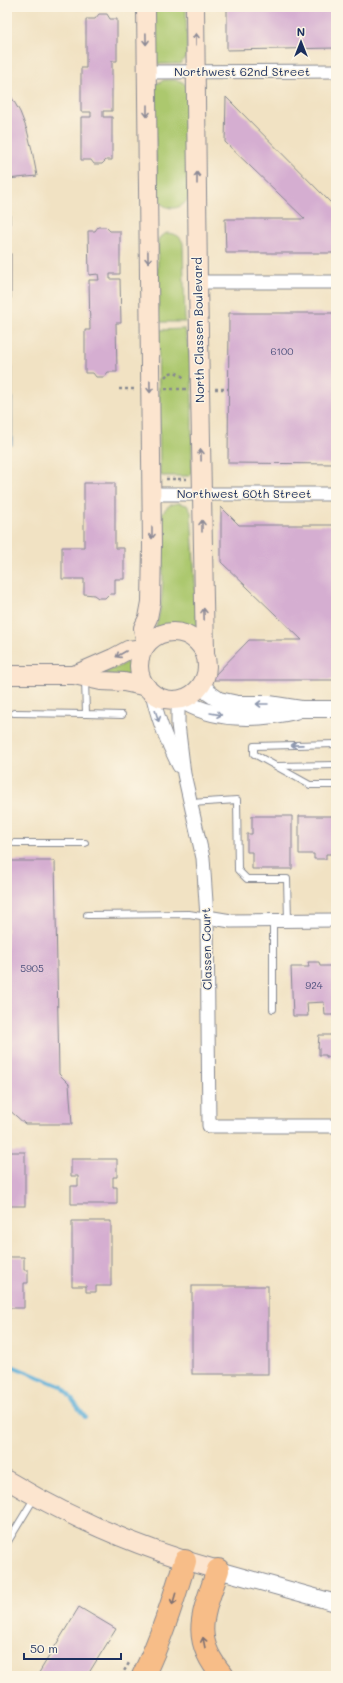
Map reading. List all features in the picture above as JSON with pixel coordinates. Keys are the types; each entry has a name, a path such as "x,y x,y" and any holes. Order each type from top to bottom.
{"highway":[{"path":"143,1676 155,1651 169,1615 185,1561"},
{"path":"218,1570 204,1616 202,1630 203,1641 210,1660 222,1676"}],"main road":[{"path":"145,647 143,628 148,618 151,602 152,494 146,7"},
{"name":"North Classen Boulevard","path":"195,7 198,282 205,653 208,669 202,684"},
{"path":"149,690 142,680 139,662 145,647 160,634 178,632 186,634 194,638 201,645 205,653"},
{"path":"79,677 128,650 145,647"},
{"path":"7,675 79,677 101,681 124,682 149,690 162,698 171,700 193,694 202,684"},
{"path":"7,1480 34,1497 105,1530 185,1561 218,1570"}],"street":[{"name":"Northwest 62nd Street","path":"147,72 336,71"},
{"path":"198,282 336,282"},
{"name":"Northwest 60th Street","path":"152,494 336,494"},
{"path":"202,684 209,693 219,700 238,704 269,704 300,709 336,709"},
{"name":"Classen Court","path":"149,690 165,739 184,774"},
{"path":"179,699 193,708 229,716 273,716 300,709"},
{"name":"Classen Court","path":"179,699 178,724 184,774 204,858 207,917 209,1126 336,1126"},
{"path":"207,917 230,920 336,920"},
{"path":"218,1570 336,1604"}],"lane":[{"path":"79,677 86,714"},
{"path":"14,713 122,715"},
{"path":"336,744 254,746 254,754 310,785 336,785"},
{"path":"275,766 336,765"},
{"path":"191,803 237,800 238,870 247,879 287,879 288,920"},
{"path":"14,843 85,843"},
{"path":"87,915 189,914 207,917"},
{"path":"273,920 273,1009"},
{"path":"7,1544 34,1497"}],"path":[{"path":"162,384 162,389 187,389 187,383 183,376 176,372 167,375 163,380"},
{"path":"119,389 137,389"},
{"path":"165,479 189,479"}],"green space":[{"path":"153,7 186,7 187,57 180,64 158,64 156,61"},
{"path":"164,80 181,81 188,89 189,197 182,205 173,208 164,206 157,198 154,89 156,84"},
{"path":"167,233 177,235 183,243 185,322 157,322 158,240 161,236"},
{"path":"185,329 192,368 192,469 190,476 162,476 160,473 158,330"},
{"path":"179,503 187,505 191,512 198,633 183,626 166,626 155,630 159,616 162,587 162,514 169,506"},
{"path":"134,657 132,666 134,676 101,674 119,667"}],"water":[{"path":"7,368 12,368 12,445 7,445"}],"building":[{"path":"227,7 336,7 336,48 227,50"},
{"path":"99,14 107,14 110,19 117,19 117,61 112,61 112,111 103,111 103,117 112,117 112,160 106,160 102,164 94,164 91,160 81,160 81,117 91,117 91,112 81,112 81,68 86,68 86,19 95,19"},
{"path":"7,89 20,112 27,130 37,176 7,179"},
{"path":"226,97 336,208 336,253 226,253 225,219 305,219 225,142"},
{"path":"7,206 10,206 10,248 7,248"},
{"path":"98,227 106,227 110,231 120,231 120,274 110,274 110,279 120,279 121,323 116,323 117,372 108,372 104,377 96,377 93,373 85,373 85,330 90,330 89,280 99,280 98,274 89,275 88,231 95,231"},
{"path":"7,254 11,254 11,298 7,298"},
{"path":"229,313 336,313 336,464 228,463"},
{"path":"84,483 115,483 115,548 124,548 124,579 115,579 115,594 109,594 105,598 98,598 94,595 84,594 84,579 62,579 62,547 84,547"},
{"path":"221,507 239,525 336,525 336,680 210,680 249,640 302,640 221,562"},
{"path":"252,816 292,816 292,869 252,869 252,852 247,852 247,834 252,834"},
{"path":"299,816 336,816 336,854 326,854 326,859 314,859 314,854 299,854"},
{"path":"7,861 55,861 59,1074 69,1084 72,1124 25,1124 7,1108"},
{"path":"308,962 319,962 320,966 336,966 336,1015 325,1015 324,1002 307,1003 308,1016 293,1016 291,967 309,967"},
{"path":"319,1035 336,1035 336,1057 319,1055"},
{"path":"7,1152 25,1152 25,1206 7,1206"},
{"path":"71,1159 117,1159 117,1177 113,1177 113,1187 117,1187 117,1204 71,1204 71,1186 78,1186 78,1176 71,1176"},
{"path":"72,1221 111,1221 111,1286 96,1286 96,1292 86,1292 86,1286 72,1286"},
{"path":"7,1257 24,1257 24,1270 28,1270 28,1283 24,1283 24,1308 7,1308"},
{"path":"192,1286 268,1286 268,1374 192,1374"},
{"path":"79,1607 116,1629 87,1676 37,1676"}],"waterway":[{"path":"7,1364 63,1387 85,1417"}]}
